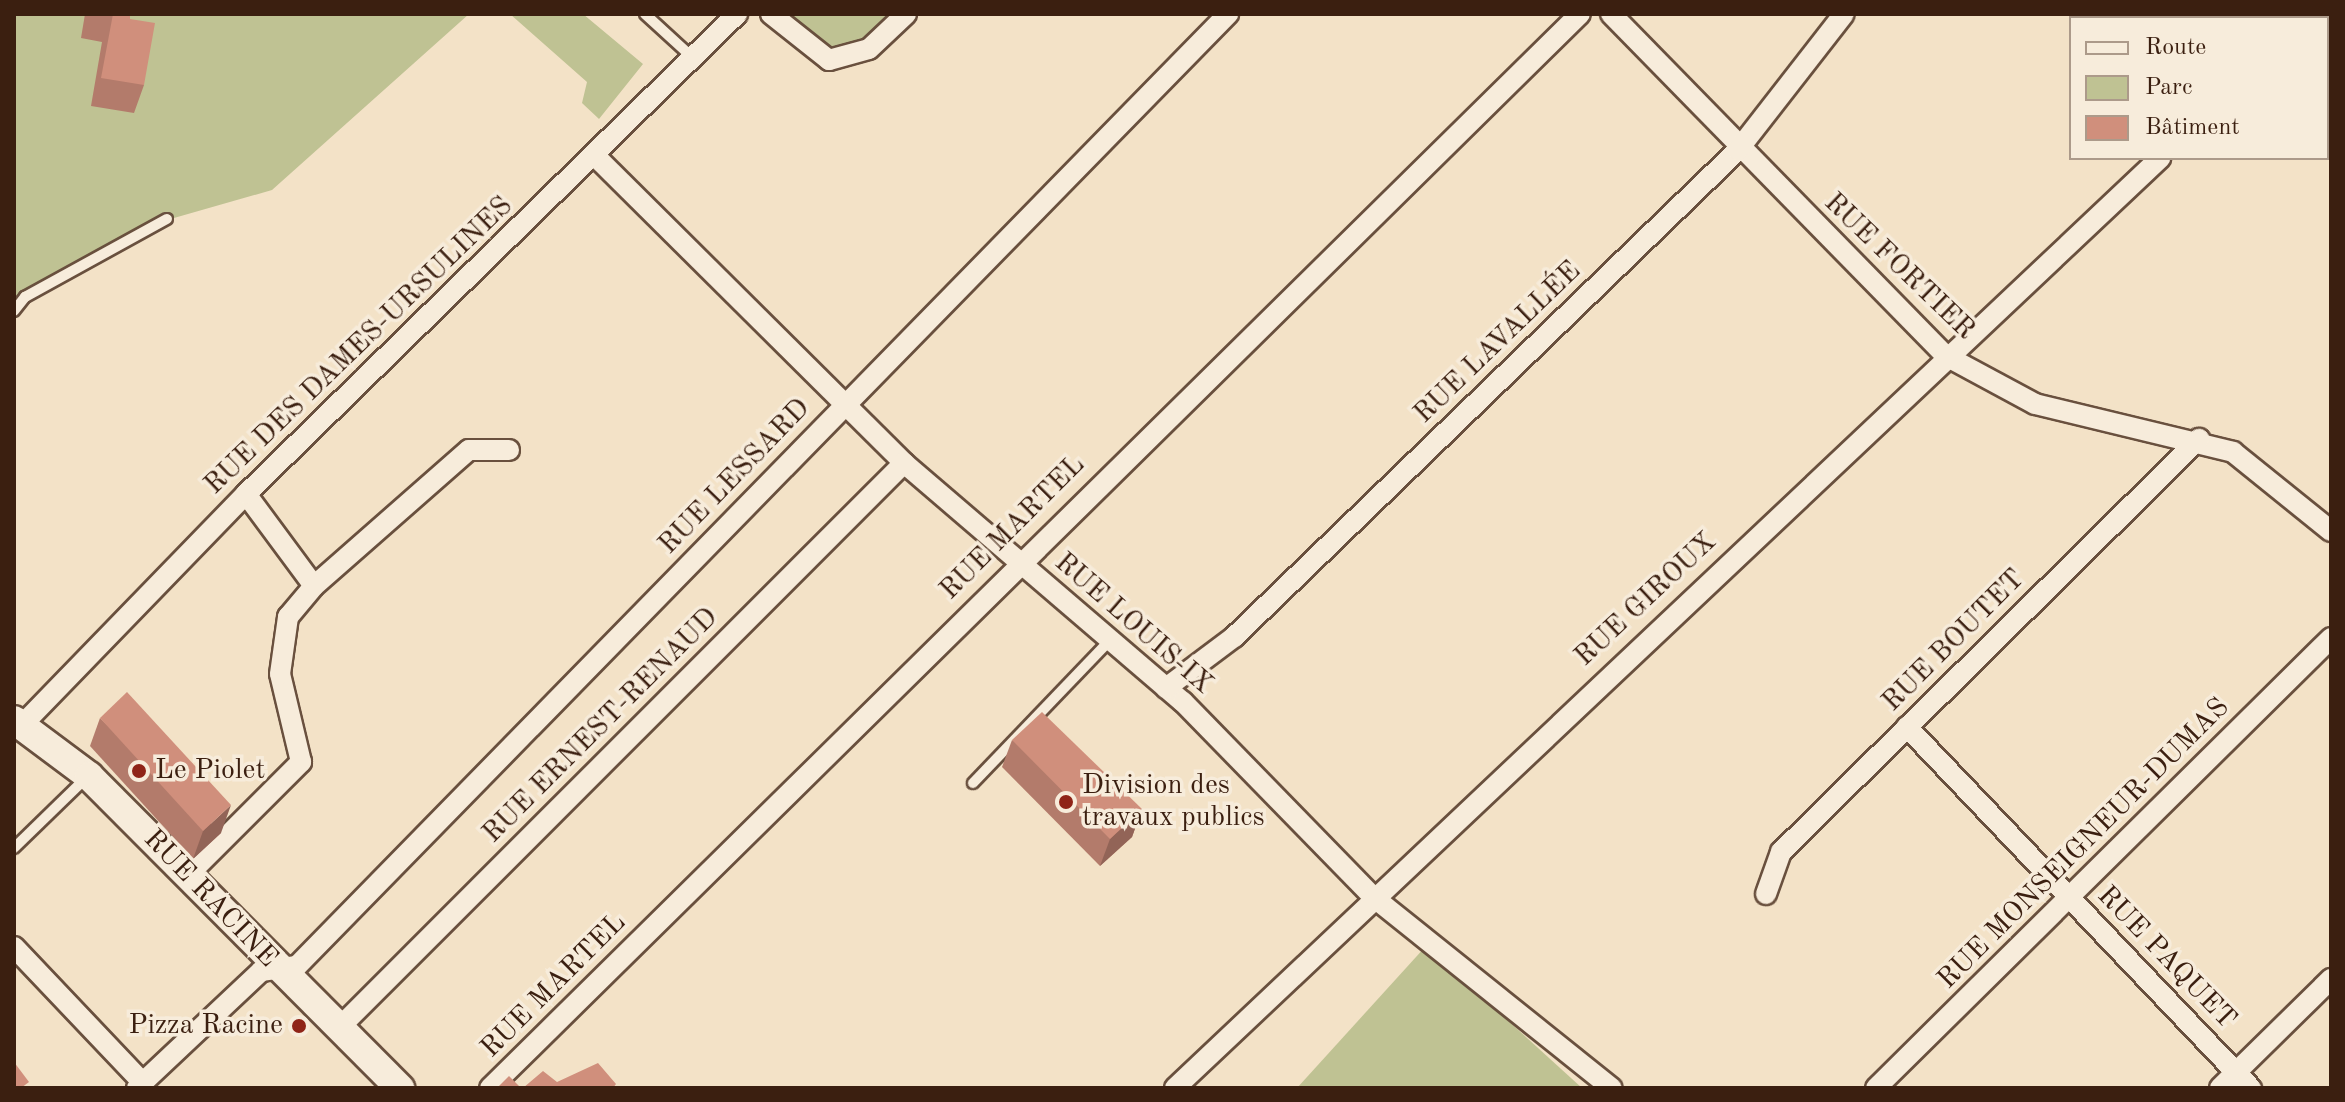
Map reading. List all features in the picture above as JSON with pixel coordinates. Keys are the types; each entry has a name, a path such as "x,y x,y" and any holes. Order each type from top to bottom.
{"main road":[{"name":"RUE RACINE","path":"19,721 89,776 400,1088"}],"street":[{"path":"771,14 829,60 869,49 906,14"},
{"name":"RUE LESSARD","path":"140,1085 261,971 297,966 1228,14"},
{"name":"RUE MARTEL","path":"490,1088 1017,562 1580,14"},
{"name":"RUE FORTIER","path":"1611,14 1738,150 1946,356 1993,386 2079,418 2199,439 2268,474 2331,531"},
{"name":"RUE LAVALLÉE","path":"1166,688 1234,637 1738,150 1844,14"},
{"name":"RUE DES DAMES-URSULINES","path":"19,721 246,494 736,15"},
{"name":"RUE LOUIS-IX","path":"595,156 904,463 1166,688 1372,896 1612,1088"},
{"name":"RUE GIROUX","path":"1175,1088 1372,896 2158,160"},
{"name":"RUE BOUTET","path":"1766,894 1781,852 2199,439"},
{"path":"188,875 301,762 280,674 288,617 314,586 469,450 509,450"},
{"name":"RUE ERNEST-RENAUD","path":"339,1028 904,463"},
{"path":"246,494 314,586"},
{"name":"RUE MONSEIGNEUR-DUMAS","path":"1876,1088 2071,899 2331,638"},
{"name":"RUE PAQUET","path":"1907,727 2251,1088"},
{"path":"14,947 140,1085"},
{"path":"2220,1088 2331,979"}],"lane":[{"path":"645,14 693,58"},
{"path":"14,311 25,297 167,219"},
{"path":"973,783 1110,640"},
{"path":"14,848 89,776"}],"green space":[{"path":"14,14 469,14 272,190 167,220 26,296 14,311"},
{"path":"510,14 583,14 643,64 599,119 582,103 587,82"},
{"path":"771,14 906,14 847,60"},
{"path":"1426,946 1582,1088 1297,1088"}],"building":[{"path":"113,14 130,14 130,19 155,23 144,85 101,78"},
{"path":"2331,42 2329,93 2329,44"},
{"path":"127,692 231,805 203,831 100,718"},
{"path":"1042,712 1142,809 1110,839 1012,740"},
{"path":"14,1062 29,1082 21,1088 14,1088"},
{"path":"598,1063 616,1084 613,1088 523,1088 543,1071 557,1082"},
{"path":"509,1076 521,1088 497,1088"}],"place":[{"name":"Le Piolet","path":"139,771"},
{"name":"Division des travaux publics","path":"1066,802"},
{"name":"Pizza Racine","path":"299,1026"}]}
